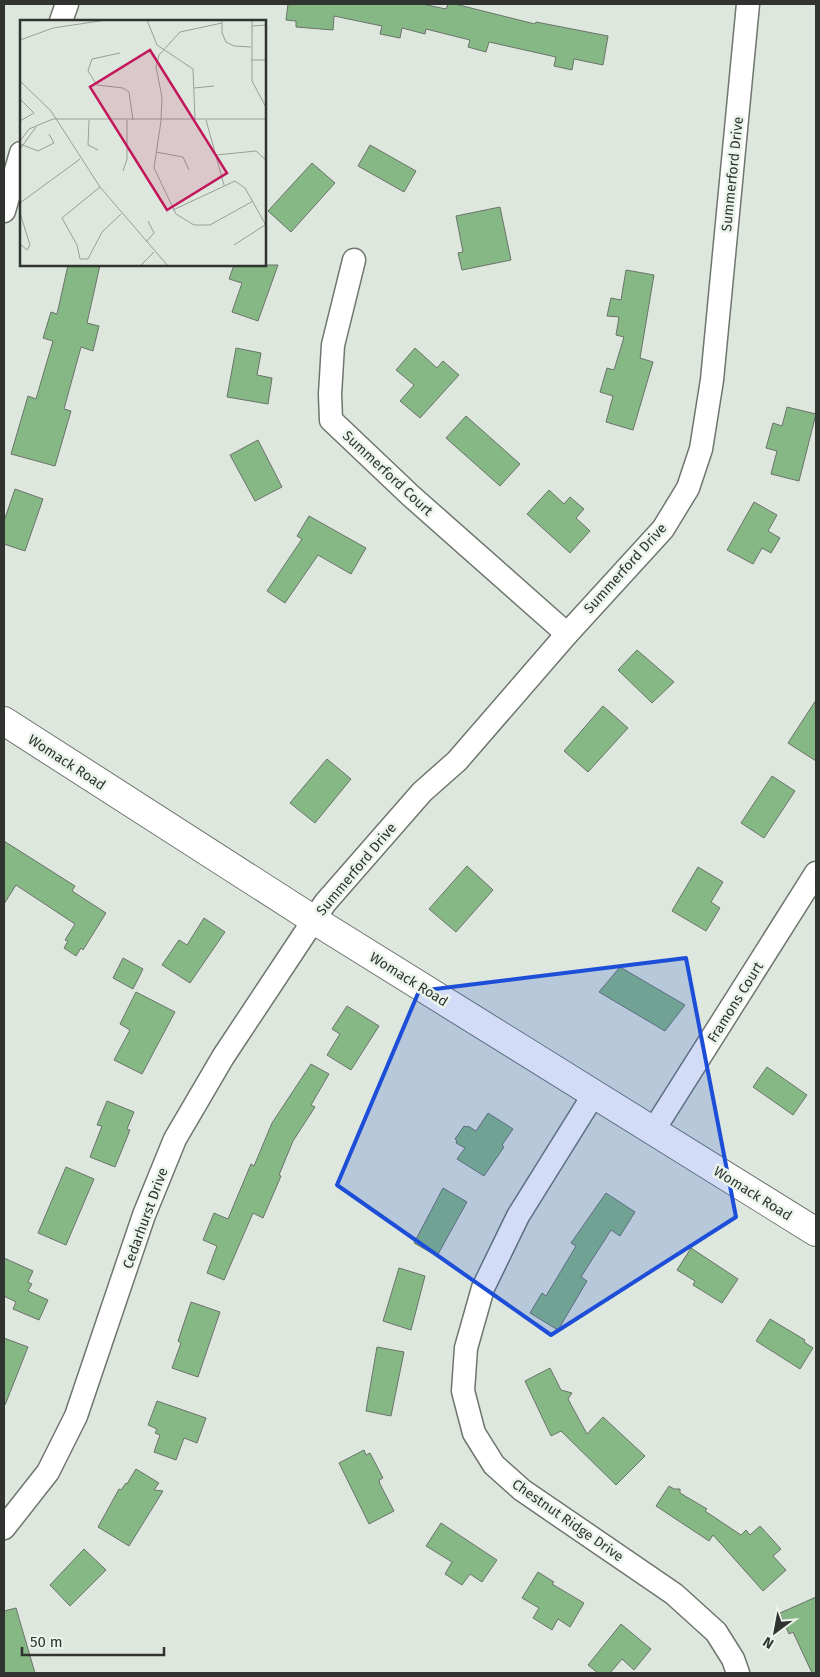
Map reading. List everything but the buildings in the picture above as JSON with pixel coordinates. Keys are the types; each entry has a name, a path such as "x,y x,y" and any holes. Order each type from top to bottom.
{"street":[{"path":"62,20 67,4"},
{"name":"Summerford Drive","path":"314,920 325,903 386,832 422,792 457,760 567,634 663,529 688,488 701,449 712,380 748,4"},
{"path":"4,211 20,156"},
{"name":"Summerford Court","path":"354,260 333,345 330,394 331,420 410,495 567,634"},
{"name":"Womack Road","path":"4,721 314,920 816,1232"},
{"name":"Framons Court","path":"653,1130 816,873"},
{"name":"Cedarhurst Drive","path":"4,1528 48,1472 76,1416 144,1215 175,1139 223,1057 314,920"},
{"name":"Chestnut Ridge Drive","path":"594,1094 518,1216 483,1288 466,1348 463,1391 474,1433 494,1465 522,1490 674,1594 716,1632 733,1659 738,1673"}],"highlighted area":[{"path":"686,958 736,1217 551,1335 337,1185 419,991"}]}
